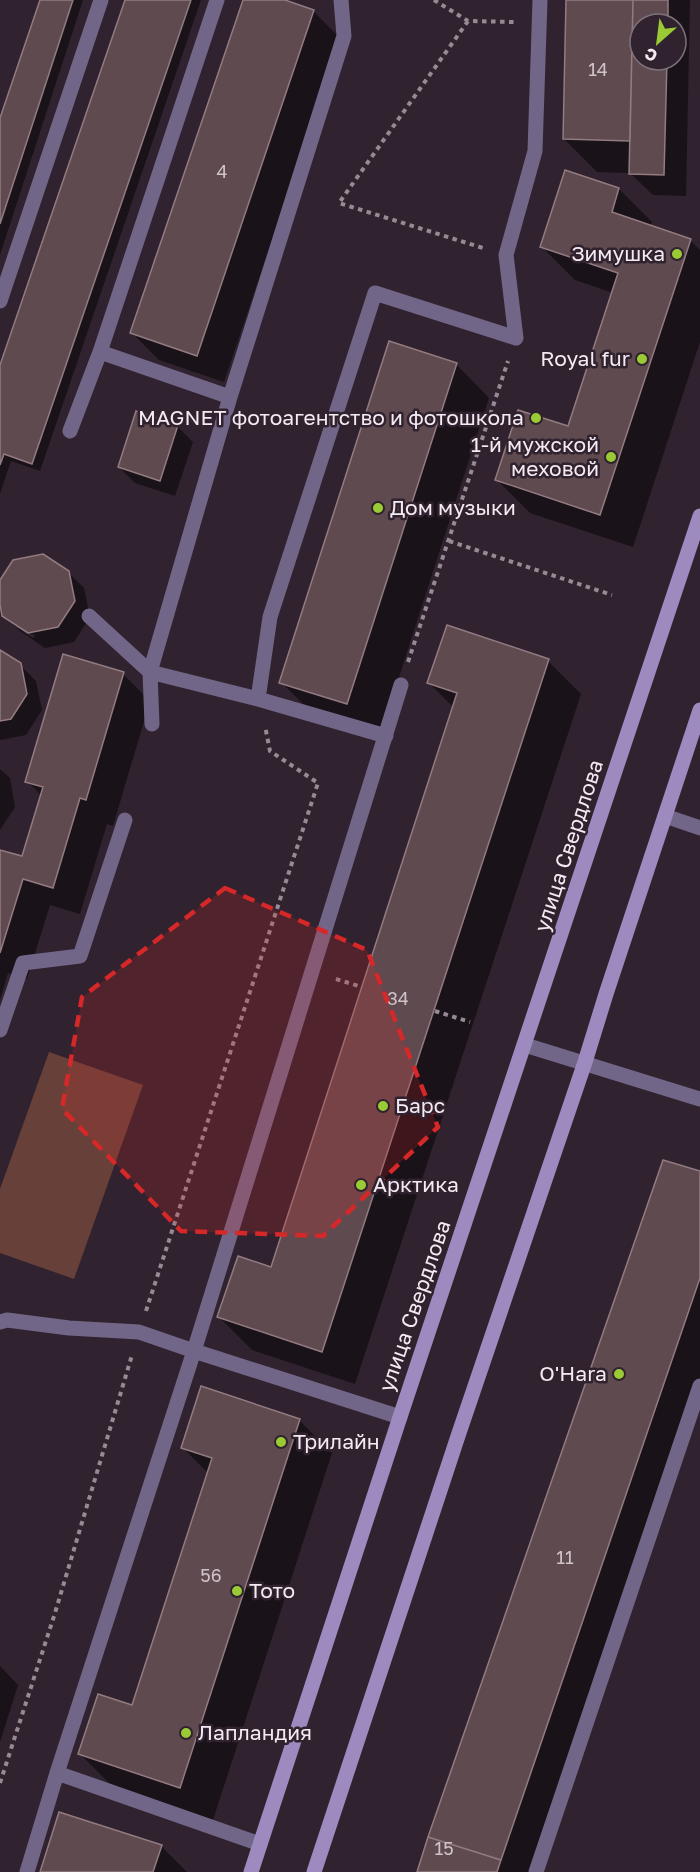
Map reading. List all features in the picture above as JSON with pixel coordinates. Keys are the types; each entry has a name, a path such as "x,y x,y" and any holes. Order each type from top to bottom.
{"main road":[{"name":"улица Свердлова","path":"251,1872 700,516"},
{"path":"314,1872 585,1062 700,710"}],"street":[{"path":"0,302 101,0"},
{"path":"70,431 100,352 217,0"},
{"path":"152,724 150,672 230,397 344,36 341,0"},
{"path":"258,699 270,617 375,293 516,338 506,255 535,151 540,0"},
{"path":"100,352 230,397"},
{"path":"89,616 150,672 258,699 386,736"},
{"path":"27,1872 194,1352 401,685"},
{"path":"665,816 700,828"},
{"path":"0,1030 23,963 80,956 125,820"},
{"path":"525,1045 700,1099"},
{"path":"0,1322 6,1320 69,1328 139,1332 194,1352 400,1417"},
{"path":"536,1872 700,1386"},
{"path":"57,1773 260,1844"}],"path":[{"path":"434,0 468,21 540,22"},
{"path":"468,21 339,203 506,255"},
{"path":"401,685 516,338"},
{"path":"449,541 612,595"},
{"path":"0,1783 55,1613 139,1332 318,783 270,751 258,699"},
{"path":"435,1011 470,1022"}],"highlighted area":[{"path":"225,888 367,950 438,1127 323,1236 181,1231 62,1109 82,997"}],"shaded area":[{"path":"49,1052 143,1085 74,1279 0,1253 0,1189"}],"building":[{"path":"40,0 73,0 0,224 0,118"},
{"path":"125,0 191,0 32,464 4,454 0,465 0,365"},
{"path":"243,0 285,0 314,10 197,356 130,333"},
{"path":"566,0 633,0 633,12 628,12 628,72 631,72 630,141 563,139"},
{"path":"633,0 668,0 668,12 633,12"},
{"path":"631,72 667,72 664,175 629,174"},
{"path":"565,170 619,188 612,212 691,239 600,515 495,480 518,410 568,426 618,273 540,247"},
{"path":"389,341 457,363 347,704 279,683"},
{"path":"136,411 178,425 160,481 118,467"},
{"path":"43,554 69,571 75,601 58,627 28,633 2,616 0,580 13,560"},
{"path":"447,625 549,659 322,1352 217,1317 238,1256 271,1267 457,693 427,683"},
{"path":"0,650 21,663 27,694 11,719 0,721"},
{"path":"63,654 124,672 86,800 80,798 53,888 23,879 0,953 0,850 22,856 43,787 25,782"},
{"path":"663,1160 700,1171 700,1278 501,1860 428,1837"},
{"path":"201,1386 300,1419 180,1788 78,1754 98,1694 132,1705 212,1458 181,1448"},
{"path":"59,1812 162,1845 153,1872 40,1872"},
{"path":"428,1837 501,1860 497,1872 417,1872"}],"place":[{"name":"Зимушка","path":"677,254"},
{"name":"Royal fur","path":"642,359"},
{"name":"MAGNET фотоагентство и фотошкола","path":"536,418"},
{"name":"1-й мужской меховой","path":"611,457"},
{"name":"Дом музыки","path":"378,508"},
{"name":"Барс","path":"383,1106"},
{"name":"Арктика","path":"361,1185"},
{"name":"O'Hara","path":"619,1374"},
{"name":"Трилайн","path":"281,1442"},
{"name":"Тото","path":"237,1591"},
{"name":"Лапландия","path":"186,1733"}]}
